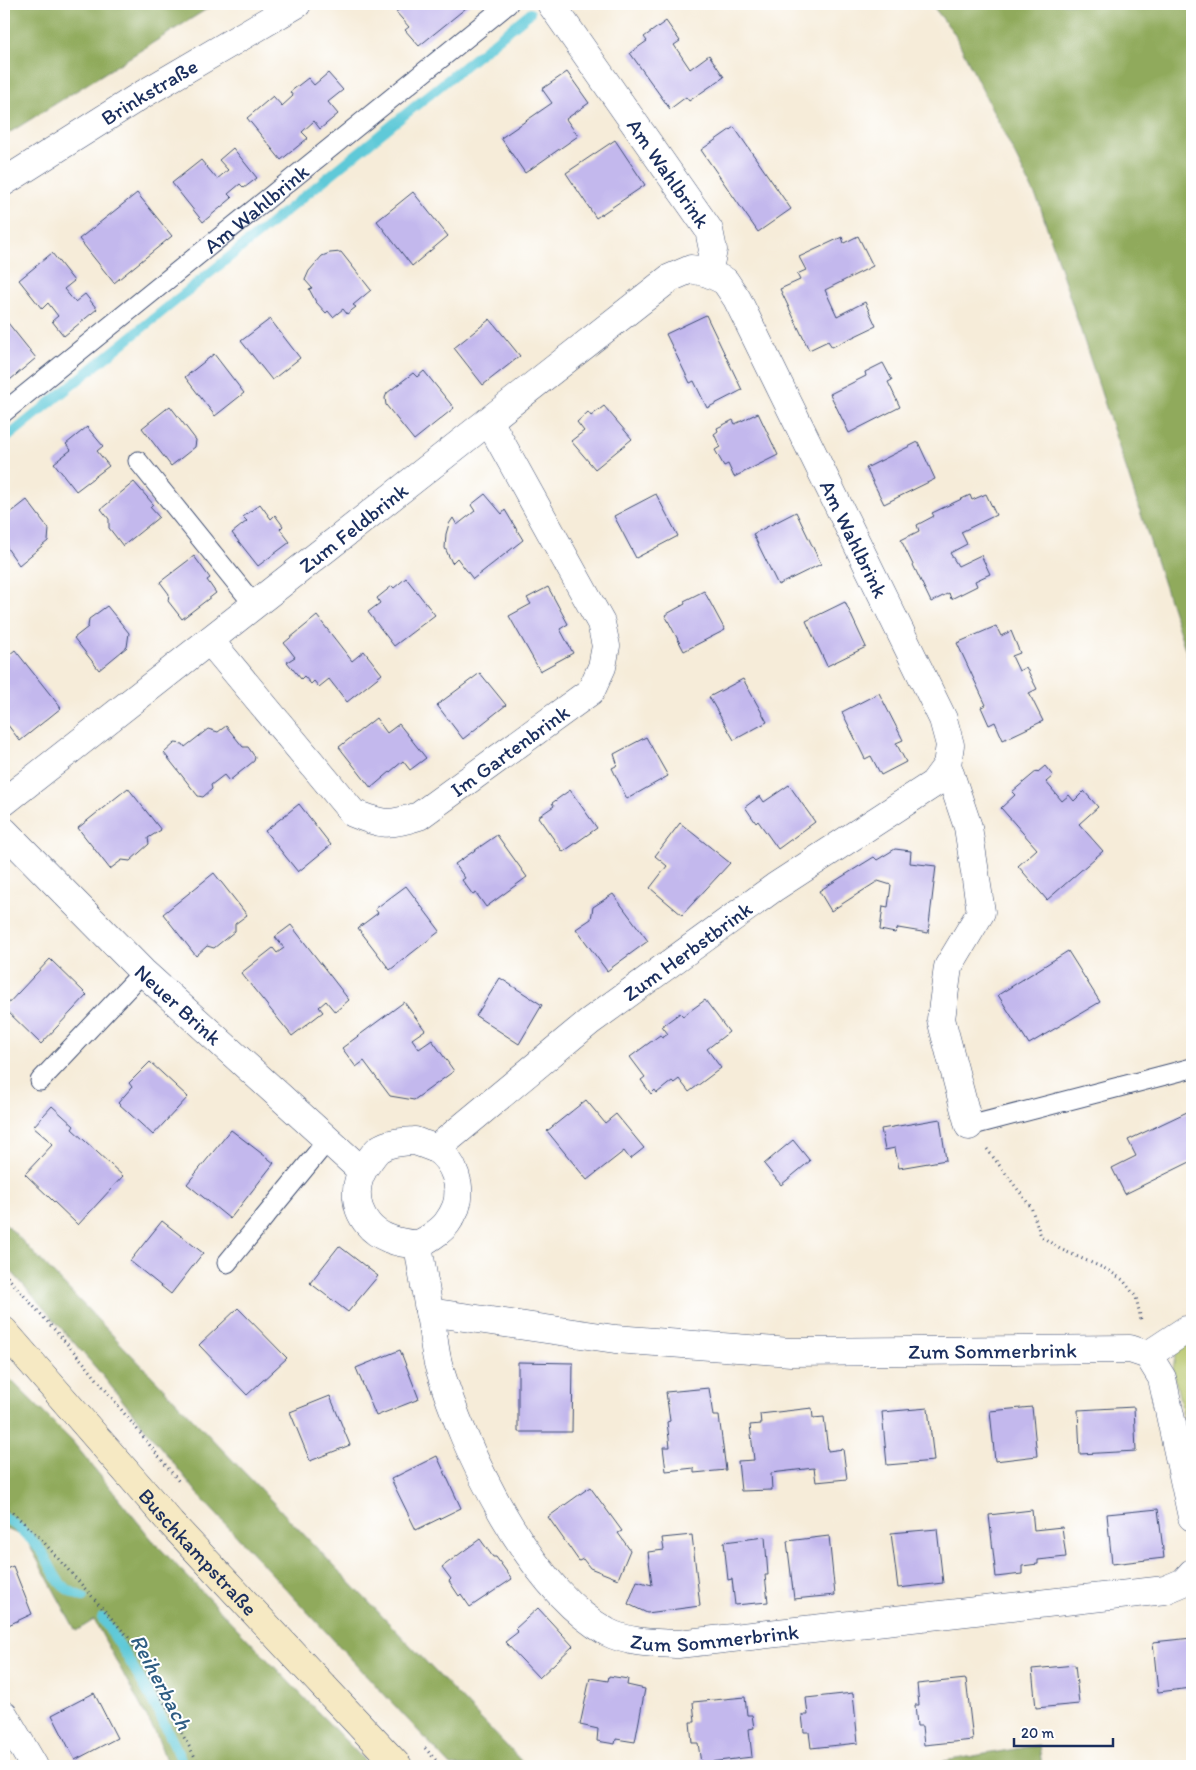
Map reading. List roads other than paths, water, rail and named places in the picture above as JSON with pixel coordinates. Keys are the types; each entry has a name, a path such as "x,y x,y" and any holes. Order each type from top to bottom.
{"main road":[{"name":"Buschkampstraße","path":"4,1331 171,1523 398,1766"}],"street":[{"name":"Brinkstraße","path":"4,182 140,96 298,4"},
{"name":"Am Wahlbrink","path":"550,4 709,230 713,250 708,273 725,281 737,299 943,719 950,745 947,765 968,827 981,912 948,967 941,1019 969,1126"},
{"name":"Zum Feldbrink","path":"4,802 670,278 690,269 708,273"},
{"name":"Im Gartenbrink","path":"210,641 353,813 379,823 398,823 419,816 591,691 602,667 606,646 601,623 489,421"},
{"name":"Zum Herbstbrink","path":"436,1149 589,1022 775,887 933,784 947,765"},
{"name":"Neuer Brink","path":"4,831 144,972 361,1170"},
{"path":"415,1141 436,1149 447,1159 455,1172 458,1191 456,1207 446,1226 418,1244 399,1242 385,1237 368,1224 358,1204 356,1191 361,1170 377,1150 393,1142 415,1141"},
{"name":"Zum Sommerbrink","path":"418,1244 439,1366 459,1423 491,1492 518,1538 548,1580 578,1612 609,1633 641,1642 678,1644 1165,1590 1184,1582 1192,1573"},
{"name":"Zum Sommerbrink","path":"429,1312 615,1339 791,1352 1130,1349 1148,1355"},
{"path":"1192,1330 1186,1330 1148,1355 1162,1378 1192,1517"},
{"path":"4,1715 34,1766"}],"lane":[{"name":"Am Wahlbrink","path":"4,412 179,268 508,4"},
{"path":"138,461 254,606"},
{"path":"40,1081 144,972"},
{"path":"969,1126 1192,1068"},
{"path":"227,1263 327,1141"}],"waterway":[{"path":"4,440 530,13"},
{"name":"Reiherbach","path":"4,1517 38,1547 61,1584 73,1593 83,1597"},
{"name":"Reiherbach","path":"102,1618 146,1690 184,1766"}]}
